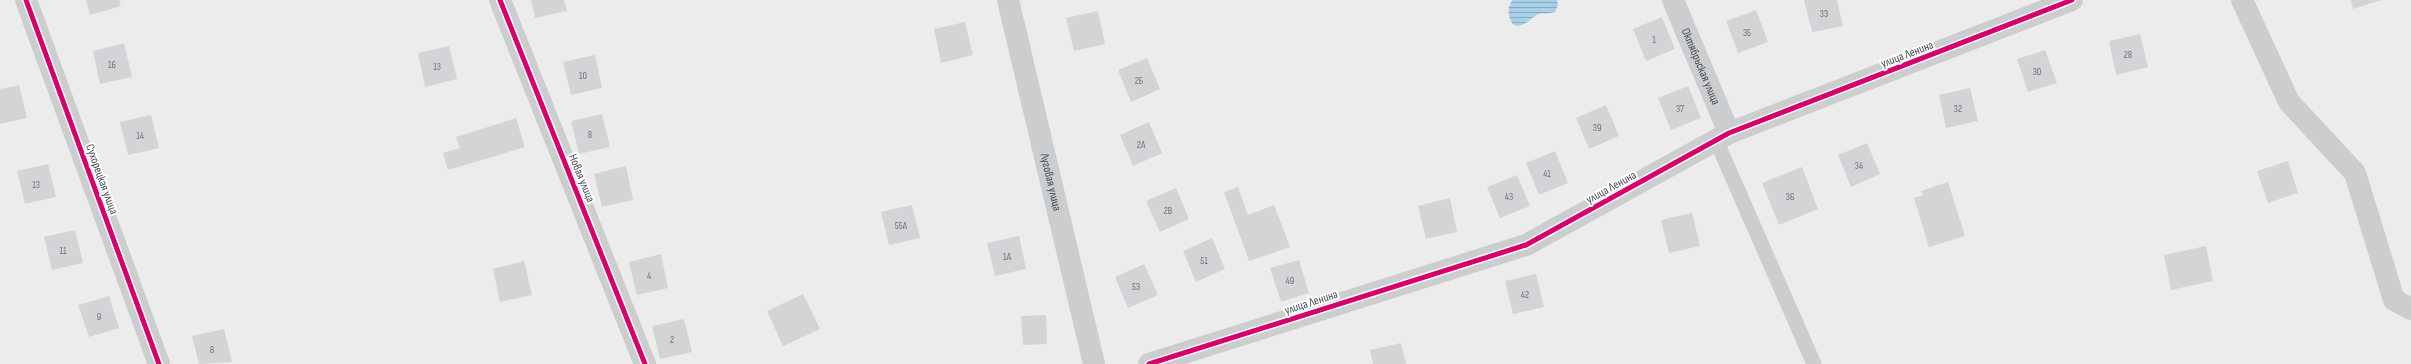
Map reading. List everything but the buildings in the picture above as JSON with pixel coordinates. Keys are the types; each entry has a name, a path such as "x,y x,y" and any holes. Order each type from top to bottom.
{"street":[{"name":"Сухорецкая улица","path":"26,0 159,364"},
{"name":"Новая улица","path":"500,0 645,364"},
{"name":"Луговая улица","path":"1008,0 1094,364"},
{"name":"Октябрьская улица","path":"1673,0 1723,137"},
{"name":"улица Ленина","path":"1149,364 1526,245 1723,137 2072,0"},
{"path":"2242,0 2289,102 2355,172 2394,300 2411,309"}],"lane":[{"path":"1723,137 1814,364"}],"water":[{"path":"1513,0 1557,0 1558,5 1555,12 1539,14 1519,26 1511,22 1509,15 1509,7"}],"cycle path":[{"path":"26,0 159,364"},
{"path":"500,0 645,364"},
{"path":"1149,364 1526,245 1729,133 2072,0"}]}
